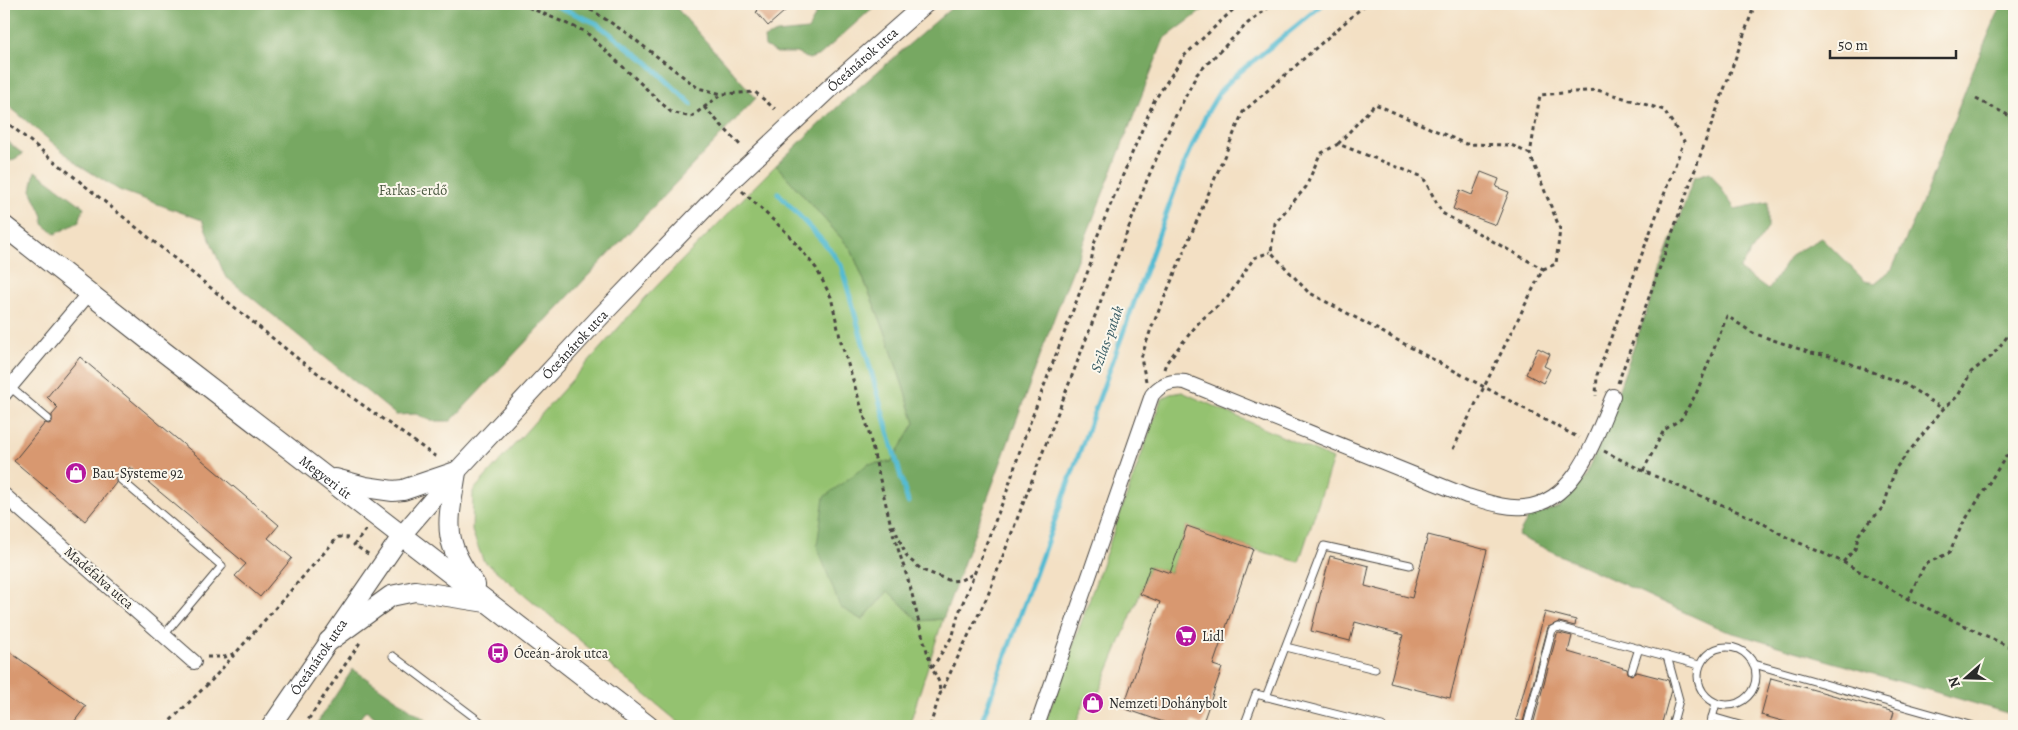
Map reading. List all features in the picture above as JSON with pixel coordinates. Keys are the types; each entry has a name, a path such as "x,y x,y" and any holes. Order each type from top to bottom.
{"main road":[{"name":"Megyeri út","path":"4,226 648,726"},
{"path":"316,469 340,482 393,491 403,490 456,472 449,529 452,546 462,568 489,603"},
{"path":"329,641 391,596 405,592 414,591 489,603"}],"street":[{"name":"Óceánárok utca","path":"271,726 402,535 456,472 601,316 732,181 833,85 925,4"},
{"path":"7,390 89,293"},
{"path":"1037,726 1156,391 1176,381 1185,382 1467,496 1496,505 1513,507 1524,507 1547,501 1559,494 1569,483 1578,471 1592,444 1613,396"},
{"name":"Madéfalva utca","path":"4,495 194,662"}],"lane":[{"path":"7,390 48,419"},
{"path":"120,479 222,566 164,635"},
{"path":"1266,697 1324,546 1410,565"},
{"path":"1526,726 1552,630 1558,626 1699,665"},
{"path":"1722,646 1731,646 1749,656 1754,664 1755,684 1751,693 1744,700 1735,704 1725,705 1716,703 1702,691 1697,674 1699,665 1704,656 1712,650 1722,646"},
{"path":"1286,647 1375,669"},
{"path":"1632,670 1639,648"},
{"path":"393,656 486,726"},
{"path":"1667,656 1679,700 1672,726"},
{"path":"1754,664 1973,726"},
{"path":"1244,726 1256,694 1382,726"},
{"path":"1710,726 1716,703"},
{"path":"1712,717 1744,726"}],"path":[{"path":"521,4 586,32 671,112 691,116 722,94"},
{"path":"575,4 593,11 625,32 698,88 722,94 755,92 775,109"},
{"path":"932,668 953,635 958,615 1007,491 1026,432 1090,263 1094,244 1154,101 1184,56 1239,4"},
{"path":"930,726 940,694 988,595 1147,180 1171,125 1197,74 1248,23 1273,4"},
{"path":"1270,252 1254,258 1227,298 1200,321 1166,363 1156,391 1147,385 1140,358 1243,112 1366,4"},
{"path":"1613,396 1755,4"},
{"path":"1453,449 1543,269 1556,264 1560,230 1530,154 1540,95 1597,90 1664,110 1684,141 1598,375 1595,405"},
{"path":"1976,99 2014,118"},
{"path":"1270,252 1275,223 1306,187 1320,154 1338,144 1375,104 1466,144 1511,145 1530,154"},
{"path":"704,107 742,147"},
{"path":"4,120 302,362 456,472"},
{"path":"1338,144 1423,177 1442,214 1543,269"},
{"path":"732,181 787,232 816,268 831,297 842,342 867,425 874,460 891,521 907,557 922,570 951,581 961,580 975,573"},
{"path":"1270,252 1308,292 1348,312 1484,388 1643,471 1757,520 1788,538 1843,562 1908,599 2014,649"},
{"path":"1643,471 1664,430 1681,419 1696,394 1726,316 1753,333 1812,353 1830,356 1905,384 1943,409"},
{"path":"1843,562 1855,549 1859,534 1884,506 1895,469 1943,409 1958,396 1971,372 1992,356 2014,328"},
{"path":"1908,599 1925,564 1949,553 1962,525 2014,444"},
{"path":"891,521 932,668 939,682 940,694"},
{"path":"165,726 212,680 338,537 348,538"},
{"path":"304,726 365,635"},
{"path":"194,662 207,657 225,657 236,653"}],"green space":[{"name":"Farkas-erdő","path":"4,4 673,4 756,98 451,421 432,421 416,414 396,415 225,276 202,220 119,190 79,165 4,102"},
{"path":"806,4 877,4 820,55 809,59 796,53 777,53 765,46 764,38 777,33 808,30 816,14"},
{"path":"956,4 1211,4 1164,39 1057,310 943,619 919,621 888,591 862,620 840,607 817,546 824,497 868,464 891,462 915,423 885,331 851,249 776,165 847,98"},
{"path":"2002,4 2014,4 2014,715 1723,630 1518,536 1529,516 1559,507 1584,478 1598,448 1694,177 1710,172 1735,209 1768,202 1768,228 1739,269 1768,290 1792,254 1822,238 1865,281 1875,283 1892,269 1921,205 1973,70"},
{"path":"4,139 23,154 11,161 4,157"},
{"path":"776,165 851,249 885,331 915,423 891,462 868,464 840,606 862,620 888,591 919,621 943,619 909,726 683,726 483,560 472,531 473,491 645,298"},
{"path":"35,171 84,207 79,222 55,234 43,224 43,216 31,190"},
{"path":"1182,392 1333,459 1299,562 1253,549 1187,526 1170,573 1150,566 1097,697 1087,695 1075,726 1044,726 1161,400 1170,394"},
{"path":"353,669 434,726 386,726 366,710 354,726 315,726"}],"building":[{"path":"752,4 793,4 768,26"},
{"path":"1481,172 1499,179 1496,187 1509,192 1496,225 1453,209 1460,190 1472,195"},
{"path":"1538,348 1550,354 1544,366 1550,369 1543,383 1526,374"},
{"name":"Bau-Systeme 92","path":"80,357 279,525 268,538 292,558 260,597 235,576 246,564 130,467 123,475 119,474 116,476 116,483 85,521 14,461 45,423 49,424 52,422 52,415 58,408 47,397"},
{"name":"Lidl","path":"1187,526 1253,549 1213,665 1222,668 1202,725 1192,721 1190,726 1175,726 1123,708 1160,602 1140,594 1150,566 1170,573"},
{"path":"1428,535 1487,550 1450,698 1390,683 1403,635 1355,622 1350,641 1311,631 1330,556 1369,566 1365,586 1412,598"},
{"path":"1545,612 1576,620 1575,626 1559,622 1548,627 1523,722 1516,720"},
{"path":"1557,634 1572,636 1568,652 1627,669 1631,675 1637,672 1668,680 1671,690 1661,726 1533,725"},
{"path":"4,648 86,706 71,726 4,726"},
{"path":"1771,678 1894,712 1890,726 1800,726 1761,715"}],"waterway":[{"path":"552,4 596,23 647,62 691,104"},
{"name":"Szilas-patak","path":"980,726 1184,165 1207,113 1220,91 1236,75 1323,4"},
{"path":"778,193 827,246 841,265 908,502"}],"place":[{"name":"Bau-Systeme 92","path":"76,473"},
{"name":"Lidl","path":"1186,636"},
{"name":"Óceán-árok utca","path":"498,653"},
{"name":"Nemzeti Dohánybolt","path":"1093,703"}]}
